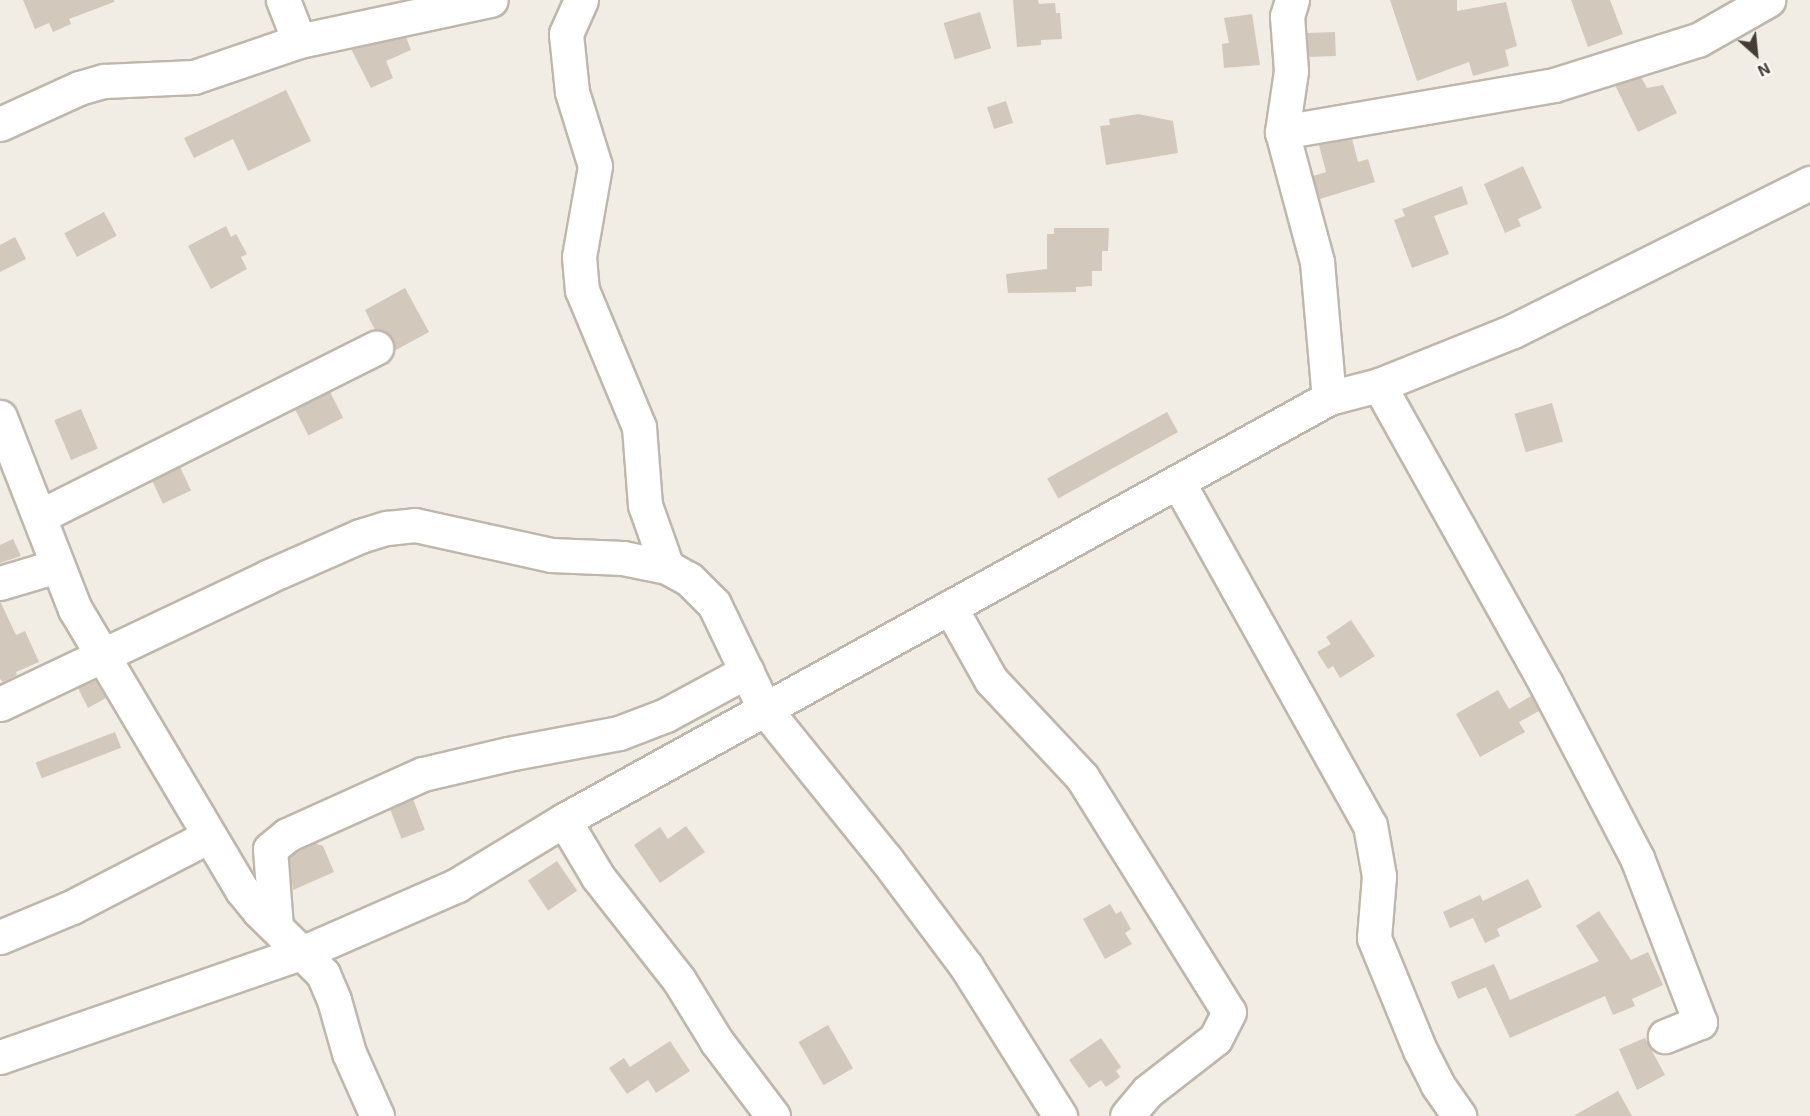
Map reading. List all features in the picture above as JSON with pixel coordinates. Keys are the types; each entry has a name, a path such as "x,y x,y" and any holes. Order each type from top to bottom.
{"street":[{"path":"283,0 299,41"},
{"path":"0,124 87,85 114,80 194,77 299,41 491,0"},
{"path":"581,0 566,34 573,92 595,166 579,257 582,290 639,427 645,505 667,567"},
{"path":"1293,0 1287,16 1291,71 1282,132 1317,262 1329,398"},
{"path":"1282,132 1554,85 1698,40 1768,0"},
{"path":"0,1057 304,952 457,885 564,820 764,708 1329,398 1379,385 1513,332 1810,183"},
{"path":"40,516 376,348"},
{"path":"1379,385 1546,684 1637,858 1700,1022 1665,1036"},
{"path":"0,417 75,609 105,655 208,836 242,890 323,974 349,1053 376,1116"},
{"path":"1178,482 1370,825 1379,876 1374,938 1420,1050 1437,1084 1459,1116"},
{"path":"0,704 267,577 360,536 387,528 415,525 551,555 623,558 667,567 689,579 714,604 764,708 886,859 966,966 1060,1116"},
{"path":"0,583 57,566"},
{"path":"950,607 991,680 1082,777 1229,1012 1215,1039 1147,1092 1127,1116"},
{"path":"276,927 270,849 287,835 423,774 508,754 619,734 666,715 747,671"},
{"path":"564,820 598,877 679,980 717,1042 773,1116"},
{"path":"0,937 72,907 208,836"}],"building":[{"path":"23,0 114,0 114,2 69,19 71,24 53,32 49,23 35,29"},
{"path":"1013,0 1038,0 1039,4 1055,3 1056,13 1060,13 1062,39 1041,40 1041,45 1017,47"},
{"path":"1390,0 1457,0 1457,11 1506,2 1517,46 1505,50 1509,66 1473,76 1469,62 1417,81"},
{"path":"1571,0 1610,0 1623,34 1588,47"},
{"path":"980,12 991,48 955,59 944,23"},
{"path":"1252,14 1260,65 1224,68 1222,44 1229,43 1224,18"},
{"path":"1335,32 1336,56 1308,57 1307,33"},
{"path":"406,37 411,50 386,61 393,78 371,88 351,49"},
{"path":"1641,77 1647,88 1663,85 1677,113 1638,132 1615,85"},
{"path":"286,90 311,141 248,171 233,139 194,158 184,138"},
{"path":"1006,101 1013,123 994,129 987,107"},
{"path":"1138,114 1173,121 1178,153 1106,165 1100,126 1110,125 1109,119"},
{"path":"1352,139 1358,162 1368,159 1375,182 1320,199 1313,176 1326,172 1319,145"},
{"path":"1523,166 1542,208 1518,219 1521,226 1505,233 1484,184"},
{"path":"1462,186 1468,204 1434,216 1449,254 1412,268 1394,220 1405,216 1402,209"},
{"path":"104,212 117,236 77,257 64,233"},
{"path":"226,226 231,237 236,234 247,254 241,257 247,269 211,289 188,246"},
{"path":"1054,228 1109,228 1108,251 1102,251 1102,271 1092,271 1092,286 1076,287 1076,292 1008,293 1006,274 1047,269 1047,234 1054,234"},
{"path":"15,237 26,259 0,272 0,245"},
{"path":"405,288 429,332 394,351 392,339 386,332 375,330 365,310"},
{"path":"330,392 343,418 308,436 295,410"},
{"path":"1552,403 1563,441 1526,452 1515,414"},
{"path":"81,409 98,449 71,460 54,420"},
{"path":"1167,412 1178,432 1058,499 1047,478"},
{"path":"180,467 191,491 163,504 152,480"},
{"path":"13,539 21,556 0,563 0,545"},
{"path":"0,601 16,635 25,631 39,662 16,672 17,675 3,682 0,679"},
{"path":"1351,620 1375,656 1340,678 1333,666 1328,669 1317,652 1331,644 1326,637"},
{"path":"95,680 106,698 88,708 78,688"},
{"path":"1498,690 1509,709 1531,696 1539,711 1519,722 1525,732 1480,757 1456,714"},
{"path":"115,732 121,748 42,778 36,762"},
{"path":"413,799 425,830 401,839 390,808"},
{"path":"686,826 705,852 660,883 634,845 660,827 668,839"},
{"path":"314,843 323,846 334,872 293,890 289,857"},
{"path":"557,861 577,891 548,910 528,881"},
{"path":"1528,879 1542,907 1497,929 1500,936 1485,943 1473,918 1450,928 1443,912 1480,895 1483,901"},
{"path":"1110,904 1116,914 1121,911 1131,929 1125,933 1132,944 1105,959 1083,919"},
{"path":"1599,911 1631,960 1648,952 1663,985 1632,999 1635,1006 1613,1015 1605,996 1510,1038 1486,987 1458,999 1451,982 1494,964 1510,1000 1599,961 1576,926"},
{"path":"828,1025 853,1068 824,1085 799,1042"},
{"path":"1101,1038 1121,1067 1116,1071 1120,1077 1106,1087 1101,1080 1089,1088 1069,1060"},
{"path":"1645,1038 1665,1075 1637,1090 1619,1049"},
{"path":"670,1041 690,1071 656,1093 648,1080 627,1094 609,1068 624,1058 630,1067"},
{"path":"1618,1091 1632,1116 1573,1116"}]}
